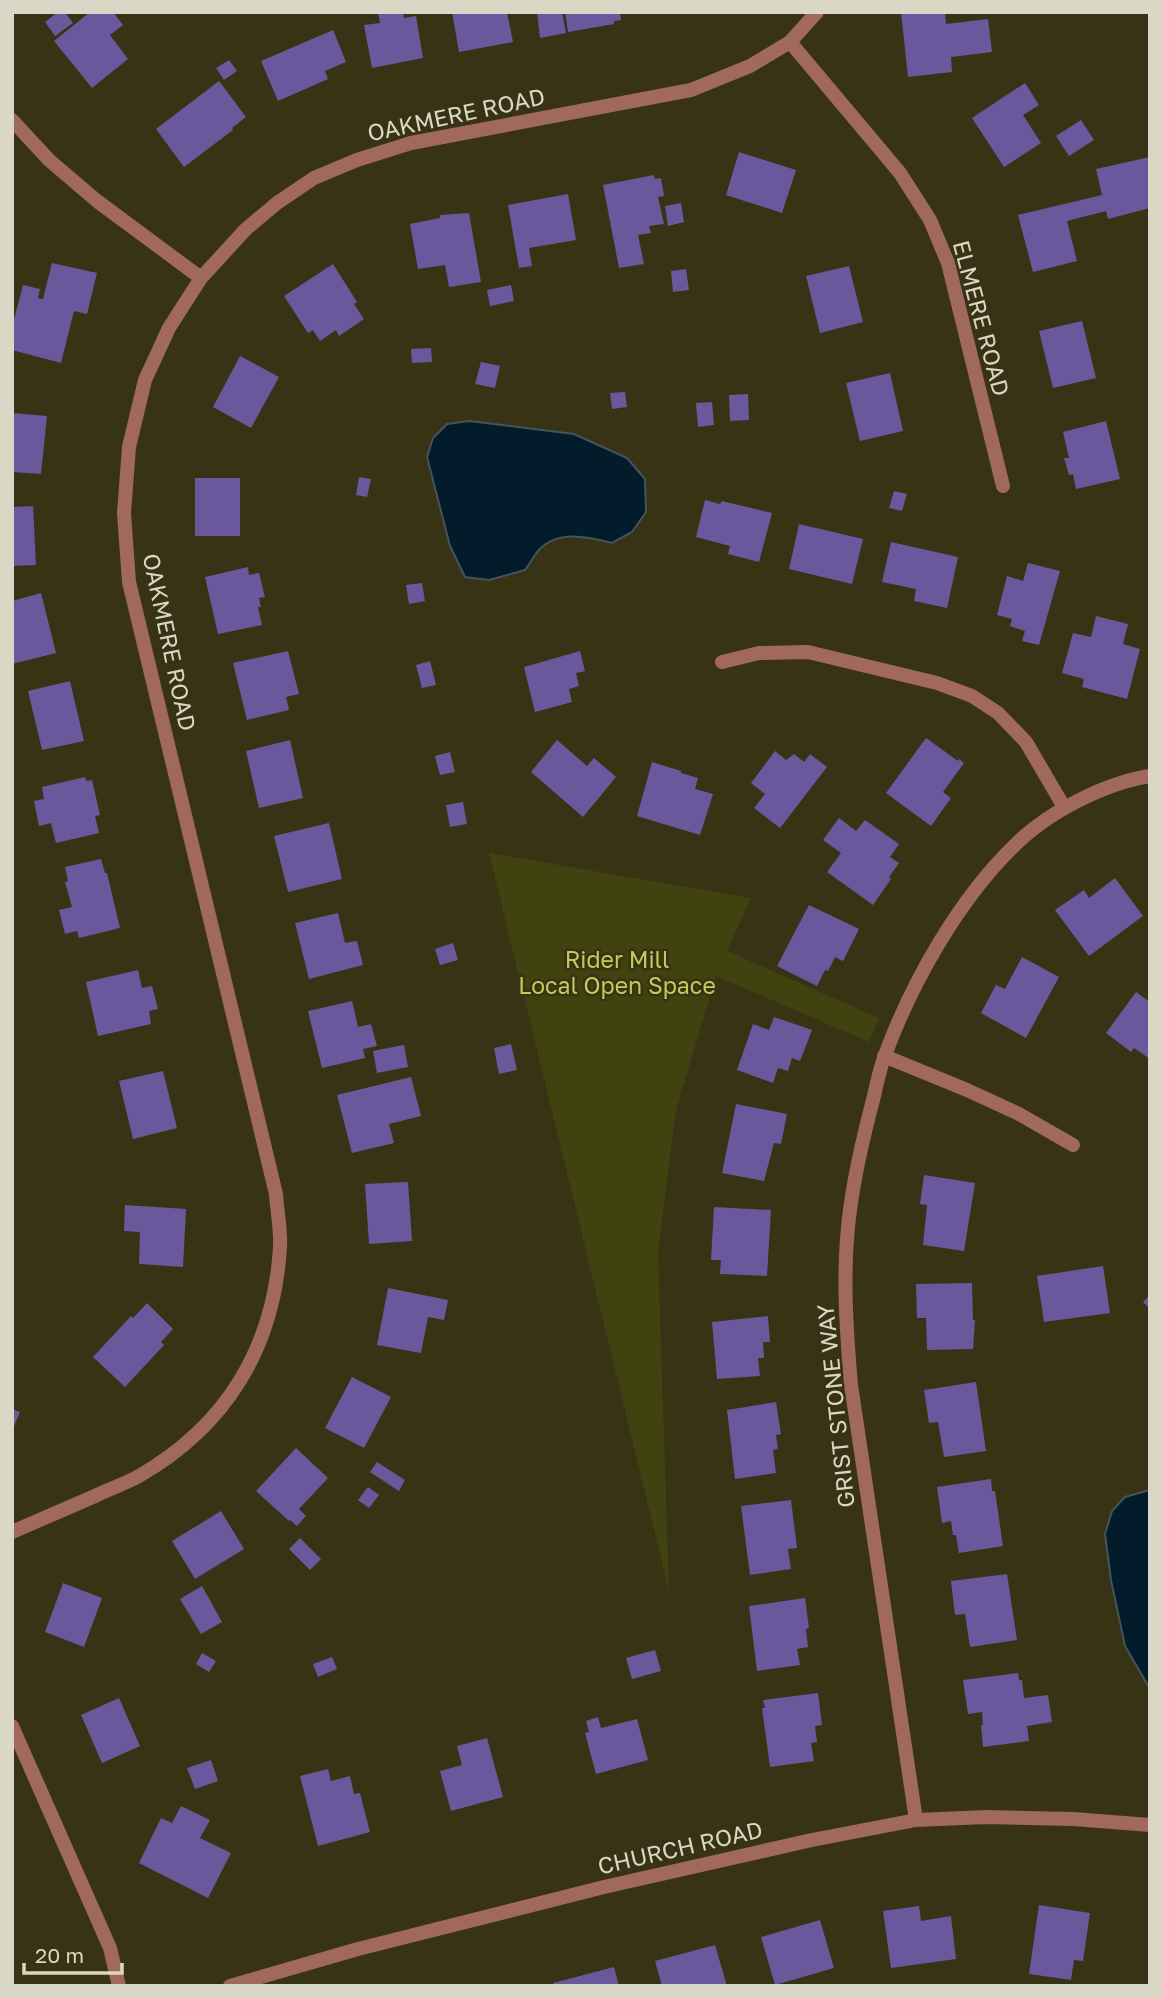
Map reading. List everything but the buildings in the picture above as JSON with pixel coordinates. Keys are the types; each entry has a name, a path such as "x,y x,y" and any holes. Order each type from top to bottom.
{"street":[{"name":"OAKMERE ROAD","path":"12,1532 137,1477 177,1451 202,1430 229,1398 248,1366 266,1324 281,1244 276,1194 129,582 124,513 129,447 145,380 169,328 201,278 246,229 277,203 314,178 357,160 411,143 691,90 751,66 790,42 817,12"},
{"name":"ELMERE ROAD","path":"790,42 900,173 929,220 948,263 1003,486"},
{"path":"12,120 49,160 97,201 201,278"},
{"path":"722,662 759,653 808,652 937,683 972,696 998,713 1026,742 1063,807"},
{"name":"GRIST STONE WAY","path":"916,1820 851,1385 845,1266 861,1143 884,1056 909,999 943,937 985,878 1016,843 1063,807 1129,779 1150,776"},
{"path":"884,1056 1019,1114 1073,1145"},
{"path":"12,1726 110,1948 119,1986"},
{"name":"CHURCH ROAD","path":"230,1986 358,1949 604,1887 812,1840 916,1820 987,1817 1073,1819 1150,1825"}],"green space":[{"name":"Rider Mill Local Open Space","path":"489,853 751,898 727,951 879,1018 869,1042 716,976 676,1110 658,1252 669,1591"}],"water":[{"path":"469,421 574,434 627,458 645,479 646,512 632,532 612,543 583,537 563,537 546,544 525,570 489,580 465,577 450,546 427,457 433,438 447,424"},
{"path":"1150,1490 1150,1689 1125,1646 1111,1580 1105,1534 1112,1511 1125,1497"}]}
